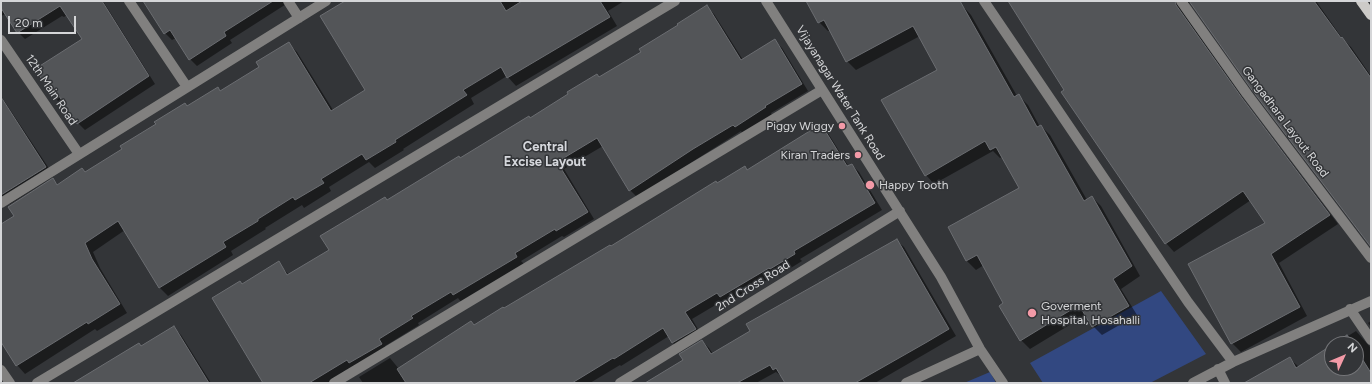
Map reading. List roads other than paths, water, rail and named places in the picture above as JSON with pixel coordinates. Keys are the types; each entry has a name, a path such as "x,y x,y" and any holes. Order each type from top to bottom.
{"main road":[{"path":"1361,1 1371,15"}],"street":[{"path":"129,1 186,87"},
{"path":"288,1 299,18"},
{"path":"1,203 326,1"},
{"path":"36,383 675,1"},
{"name":"Vijayanagar Water Tank Road","path":"766,1 941,277 980,349 1003,383"},
{"path":"984,1 1188,302 1233,362"},
{"name":"Gangadhara Layout Road","path":"1181,1 1247,94 1371,258"},
{"name":"12th Main Road","path":"1,40 79,154"},
{"path":"334,383 822,90"},
{"name":"2nd Cross Road","path":"620,383 900,211"},
{"path":"1193,383 1233,362 1371,301"},
{"path":"1350,309 1371,340"},
{"path":"906,383 980,349"},
{"path":"1218,369 1225,383"},
{"path":"1,370 10,383"}],"place":[{"name":"Piggy Wiggy","path":"842,126"},
{"name":"Kiran Traders","path":"858,155"},
{"name":"Happy Tooth","path":"870,185"},
{"name":"Goverment Hospital, Hosahalli","path":"1032,313"}],"district":[{"name":"Central Excise Layout","path":"545,154"}]}
